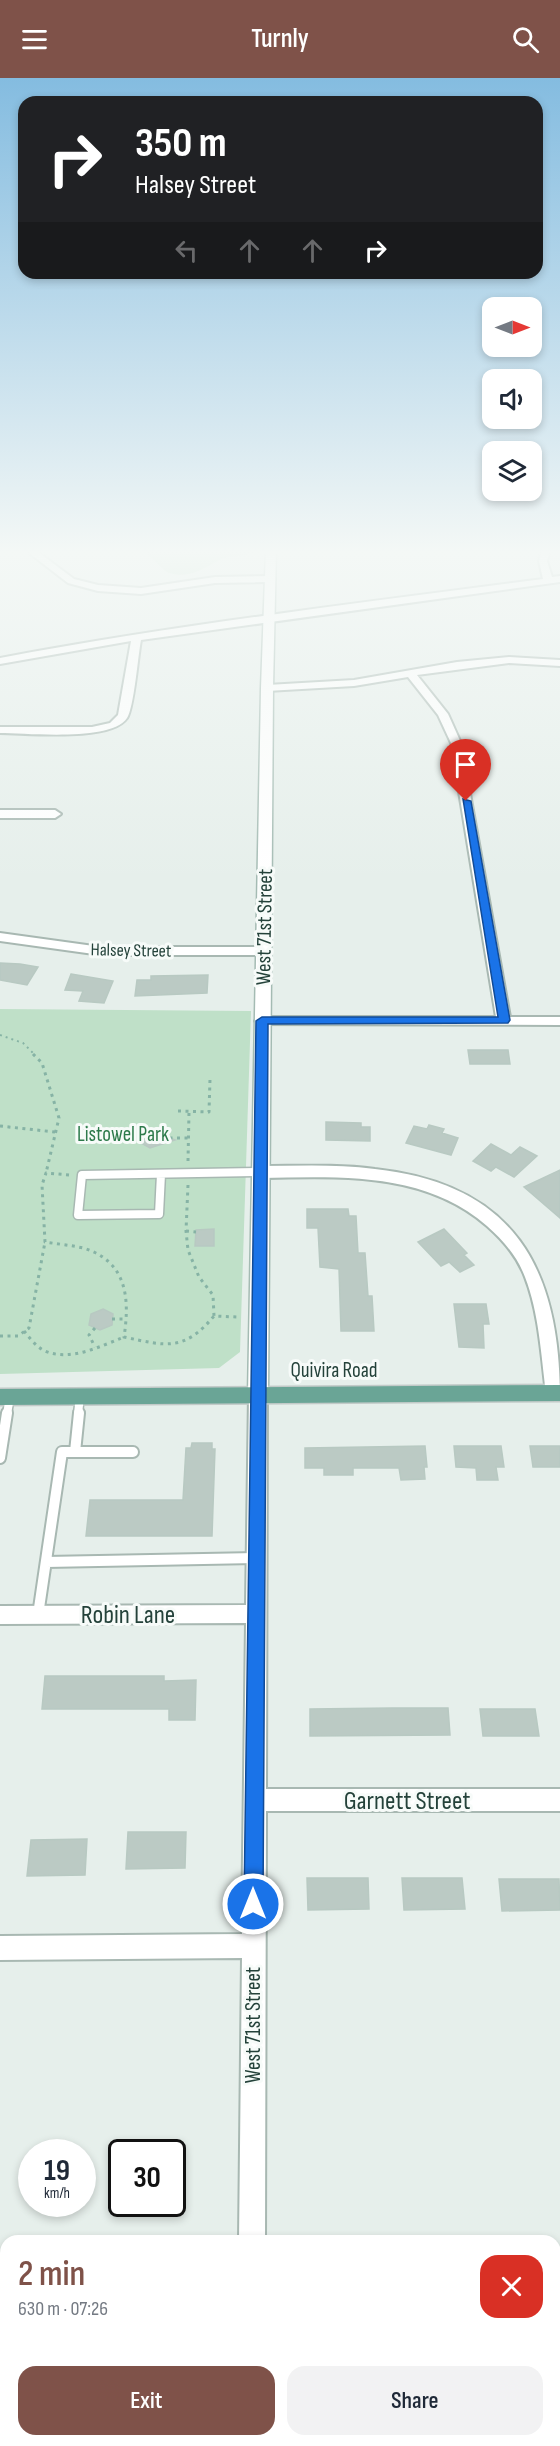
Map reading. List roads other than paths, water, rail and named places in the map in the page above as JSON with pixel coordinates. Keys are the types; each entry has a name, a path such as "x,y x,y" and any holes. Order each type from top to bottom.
{"main road":[{"name":"Quivira Road","path":"5,1397 558,1393"}],"street":[{"path":"0,730 92,730 114,724 123,716 132,660"},
{"name":"West 71st Street","path":"252,2235 256,1558 267,660"},
{"path":"267,688 333,685 500,660 537,660 560,663"},
{"path":"411,674 443,714 456,744 504,1020"},
{"path":"0,814 55,814"},
{"name":"Halsey Street","path":"0,937 101,951 264,951"},
{"path":"262,1021 560,1021"},
{"path":"261,1172 377,1173 404,1177 436,1186 465,1201 494,1221 520,1251 533,1276 558,1393"},
{"name":"Robin Lane","path":"0,1615 256,1614"},
{"name":"Garnett Street","path":"254,1800 560,1800"},
{"path":"0,1948 253,1946"}],"lane":[{"path":"161,1173 159,1214 78,1215 82,1175 161,1173 261,1172"},
{"path":"75,1452 80,1396"},
{"path":"0,1458 5,1397"},
{"path":"39,1615 62,1452 132,1452"},
{"path":"46,1562 256,1558"}],"park label":[{"name":"Listowel Park","path":"123,1134"}]}
